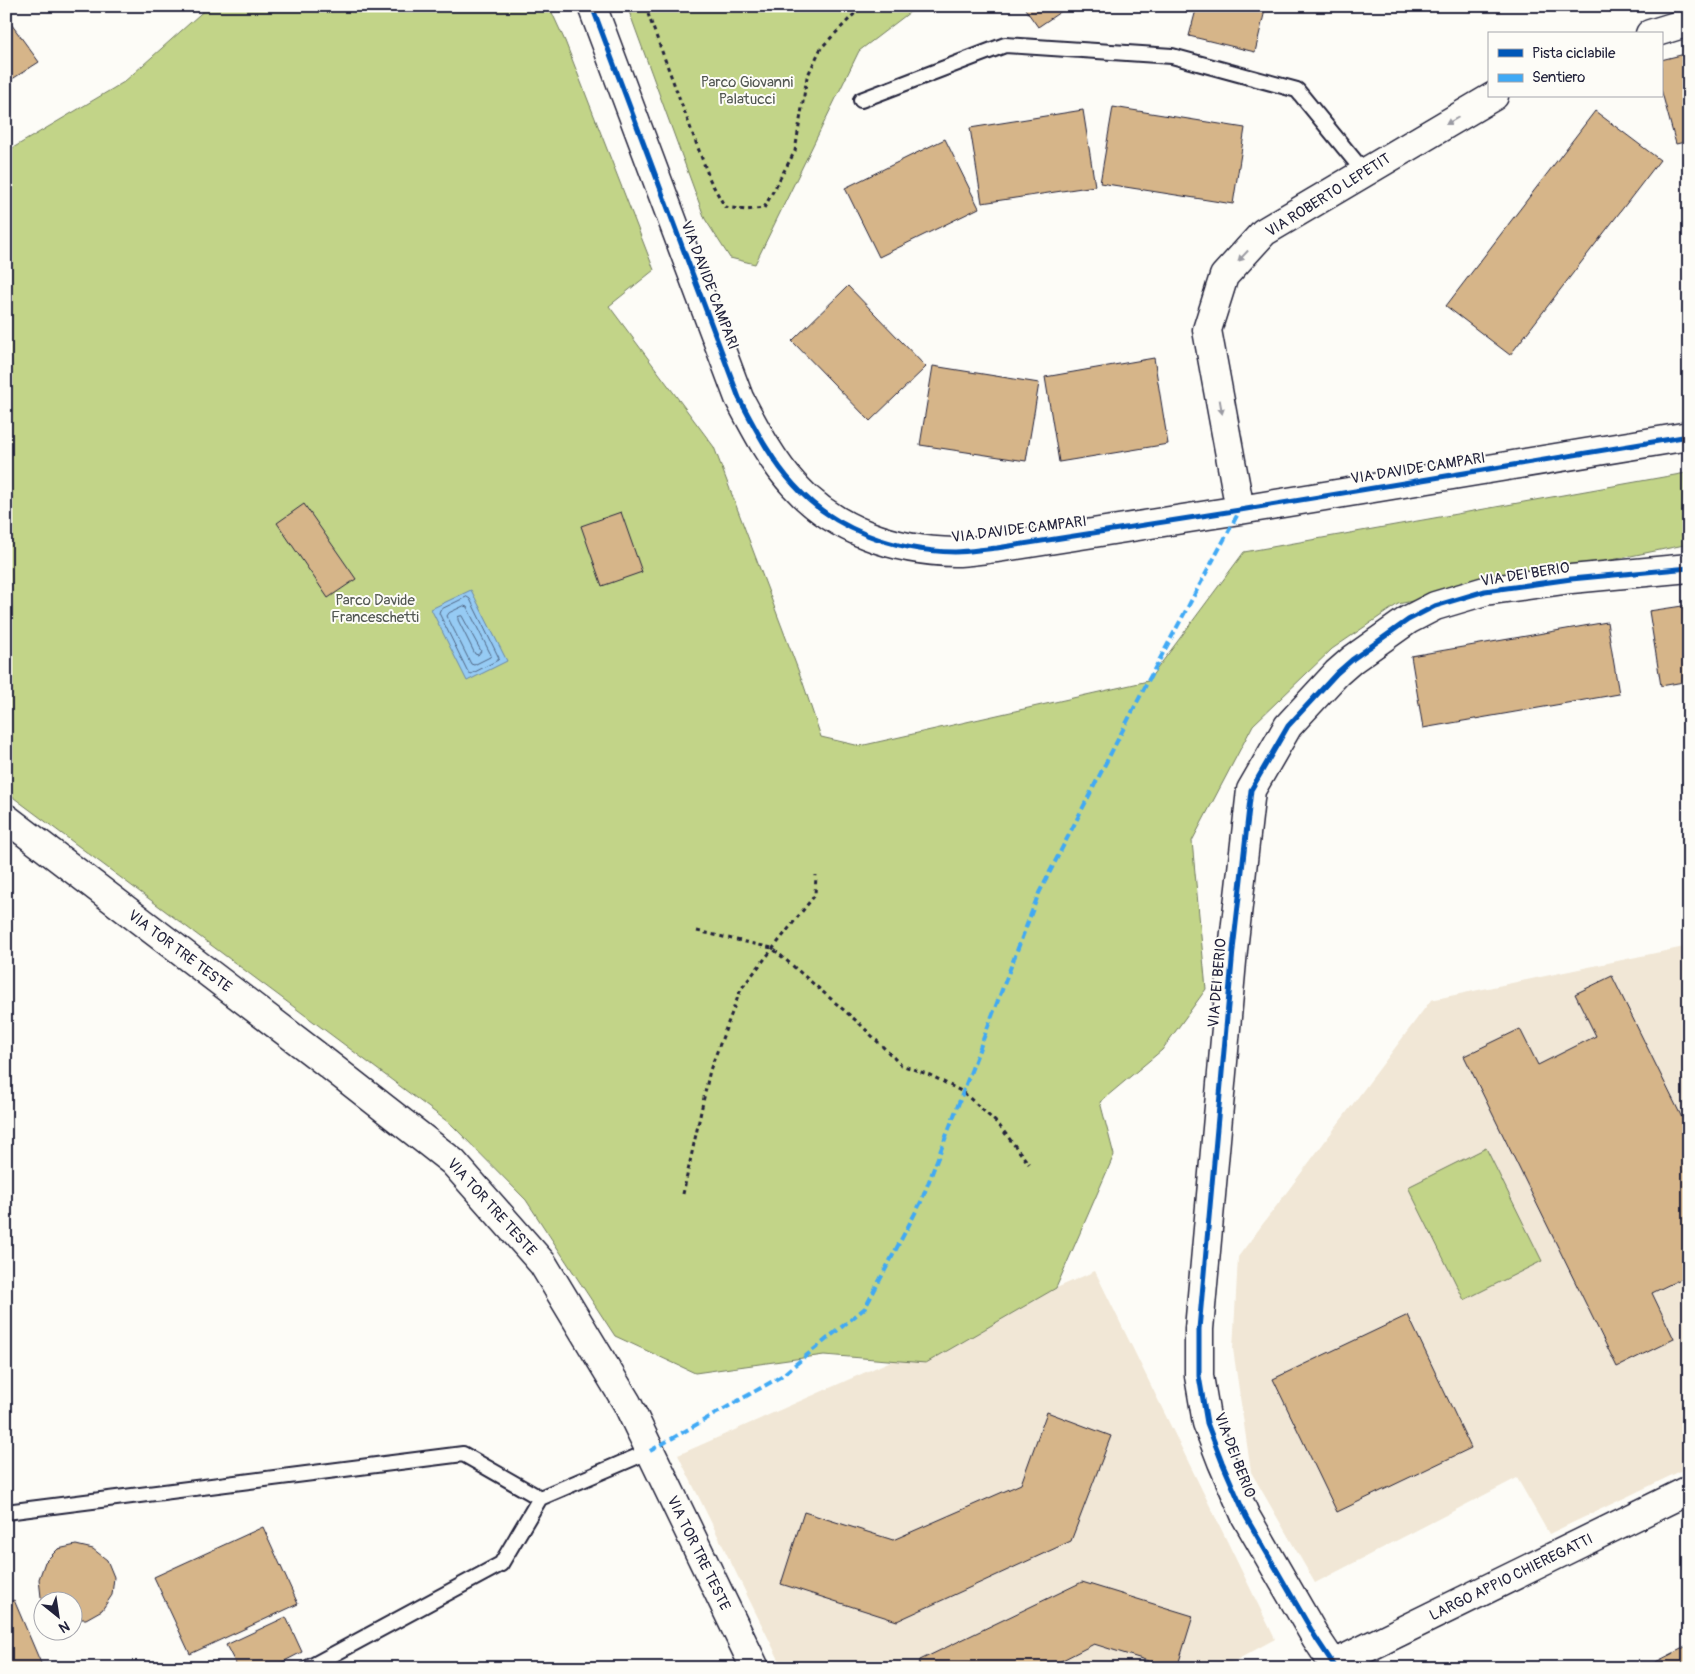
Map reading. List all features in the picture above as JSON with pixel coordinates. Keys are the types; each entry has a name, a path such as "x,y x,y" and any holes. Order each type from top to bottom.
{"street":[{"name":"VIA DAVIDE CAMPARI","path":"592,6 740,398 755,429 774,460 794,485 823,512 856,531 890,542 921,549 956,552 997,548 1689,436"},
{"path":"1656,32 1689,22"},
{"name":"VIA ROBERTO LEPETIT","path":"1240,510 1207,330 1224,276 1264,232 1491,98"},
{"name":"VIA DEI BERIO","path":"1335,1666 1316,1638 1246,1517 1207,1423 1199,1376 1199,1322 1233,950 1251,790 1288,726 1337,673 1353,659 1417,615 1435,606 1485,591 1570,579 1689,568"},
{"name":"VIA TOR TRE TESTE","path":"6,818 453,1162 543,1264 627,1403 755,1668"},
{"name":"LARGO APPIO CHIEREGATTI","path":"1335,1666 1689,1490"}],"lane":[{"path":"861,100 1005,45 1172,56 1297,90 1364,172"},
{"path":"308,1668 501,1564 540,1498 650,1452"},
{"path":"6,1512 463,1454 540,1498"}],"path":[{"path":"645,6 710,180 725,207 746,210 764,208 795,151 807,77 821,48 862,6"},
{"path":"683,1194 710,1070 742,989 772,948 816,895 816,876"},
{"path":"697,931 772,948 860,1024 901,1065 930,1075 963,1092 998,1124 1029,1164"}],"shaded area":[{"path":"1689,946 1689,1467 1549,1534 1517,1478 1315,1583 1251,1472 1233,1349 1238,1257 1431,1000"},
{"path":"1095,1271 1275,1639 1222,1668 783,1668 678,1455"}],"green space":[{"name":"Parco Davide Franceschetti","path":"209,6 549,6 565,41 654,270 609,306 714,447 803,683 821,737 860,746 1148,681 1244,552 1686,473 1689,473 1689,544 1398,604 1332,649 1253,725 1192,841 1206,989 1162,1050 1100,1102 1114,1155 1056,1288 926,1363 824,1355 695,1373 615,1336 526,1200 452,1125 6,792 6,152 124,82"},
{"name":"Parco Giovanni Palatucci","path":"627,6 918,6 859,51 755,264 730,258 705,219"},
{"path":"1486,1148 1542,1261 1464,1300 1408,1187"}],"water":[{"path":"471,590 507,661 467,681 431,609"}],"building":[{"path":"1023,6 1069,6 1038,27"},
{"path":"1197,6 1266,6 1255,52 1189,36"},
{"path":"6,17 39,62 6,83"},
{"path":"1689,53 1689,141 1676,144 1662,93 1662,60"},
{"path":"1113,107 1245,128 1233,204 1100,183"},
{"path":"1083,110 1095,186 982,203 970,128"},
{"path":"1595,111 1660,160 1510,355 1446,306"},
{"path":"945,139 979,208 879,257 845,188"},
{"path":"848,286 926,367 870,421 792,341"},
{"path":"1154,358 1168,444 1059,462 1045,377"},
{"path":"933,366 1039,383 1026,461 920,445"},
{"path":"304,504 356,579 328,598 277,523"},
{"path":"621,512 642,572 602,586 581,526"},
{"path":"1689,605 1689,681 1661,686 1649,611"},
{"path":"1607,622 1619,694 1423,728 1411,656"},
{"path":"1612,976 1689,1132 1689,1275 1652,1293 1674,1339 1617,1367 1464,1056 1520,1029 1538,1065 1596,1036 1575,994"},
{"path":"1408,1315 1471,1448 1337,1512 1273,1379"},
{"path":"1047,1412 1111,1436 1071,1541 897,1621 781,1584 804,1512 893,1540 1021,1484"},
{"path":"263,1527 298,1604 190,1654 154,1577"},
{"path":"76,1545 93,1549 107,1560 114,1577 112,1595 102,1610 86,1619 82,1619 82,1592 40,1592 39,1579 45,1562 58,1549"},
{"path":"1082,1582 1193,1616 1177,1668 1171,1668 1094,1644 1047,1668 918,1668 920,1660"},
{"path":"14,1600 43,1668 6,1668 6,1604"},
{"path":"286,1617 302,1652 271,1668 238,1668 226,1645"},
{"path":"1689,1645 1689,1668 1644,1668"}],"marked path":[{"path":"650,1451 780,1377 865,1308 921,1202 1039,893 1148,681 1240,510"}],"cycle path":[{"path":"592,6 739,398 757,432 794,485 810,501 828,514 847,526 867,535 888,542 932,551 960,552 997,548 1689,436"},
{"path":"1336,1668 1316,1638 1246,1517 1207,1423 1199,1376 1199,1329 1233,950 1251,790 1288,726 1337,673 1353,659 1408,620 1435,606 1485,591 1571,579 1689,568"}]}
